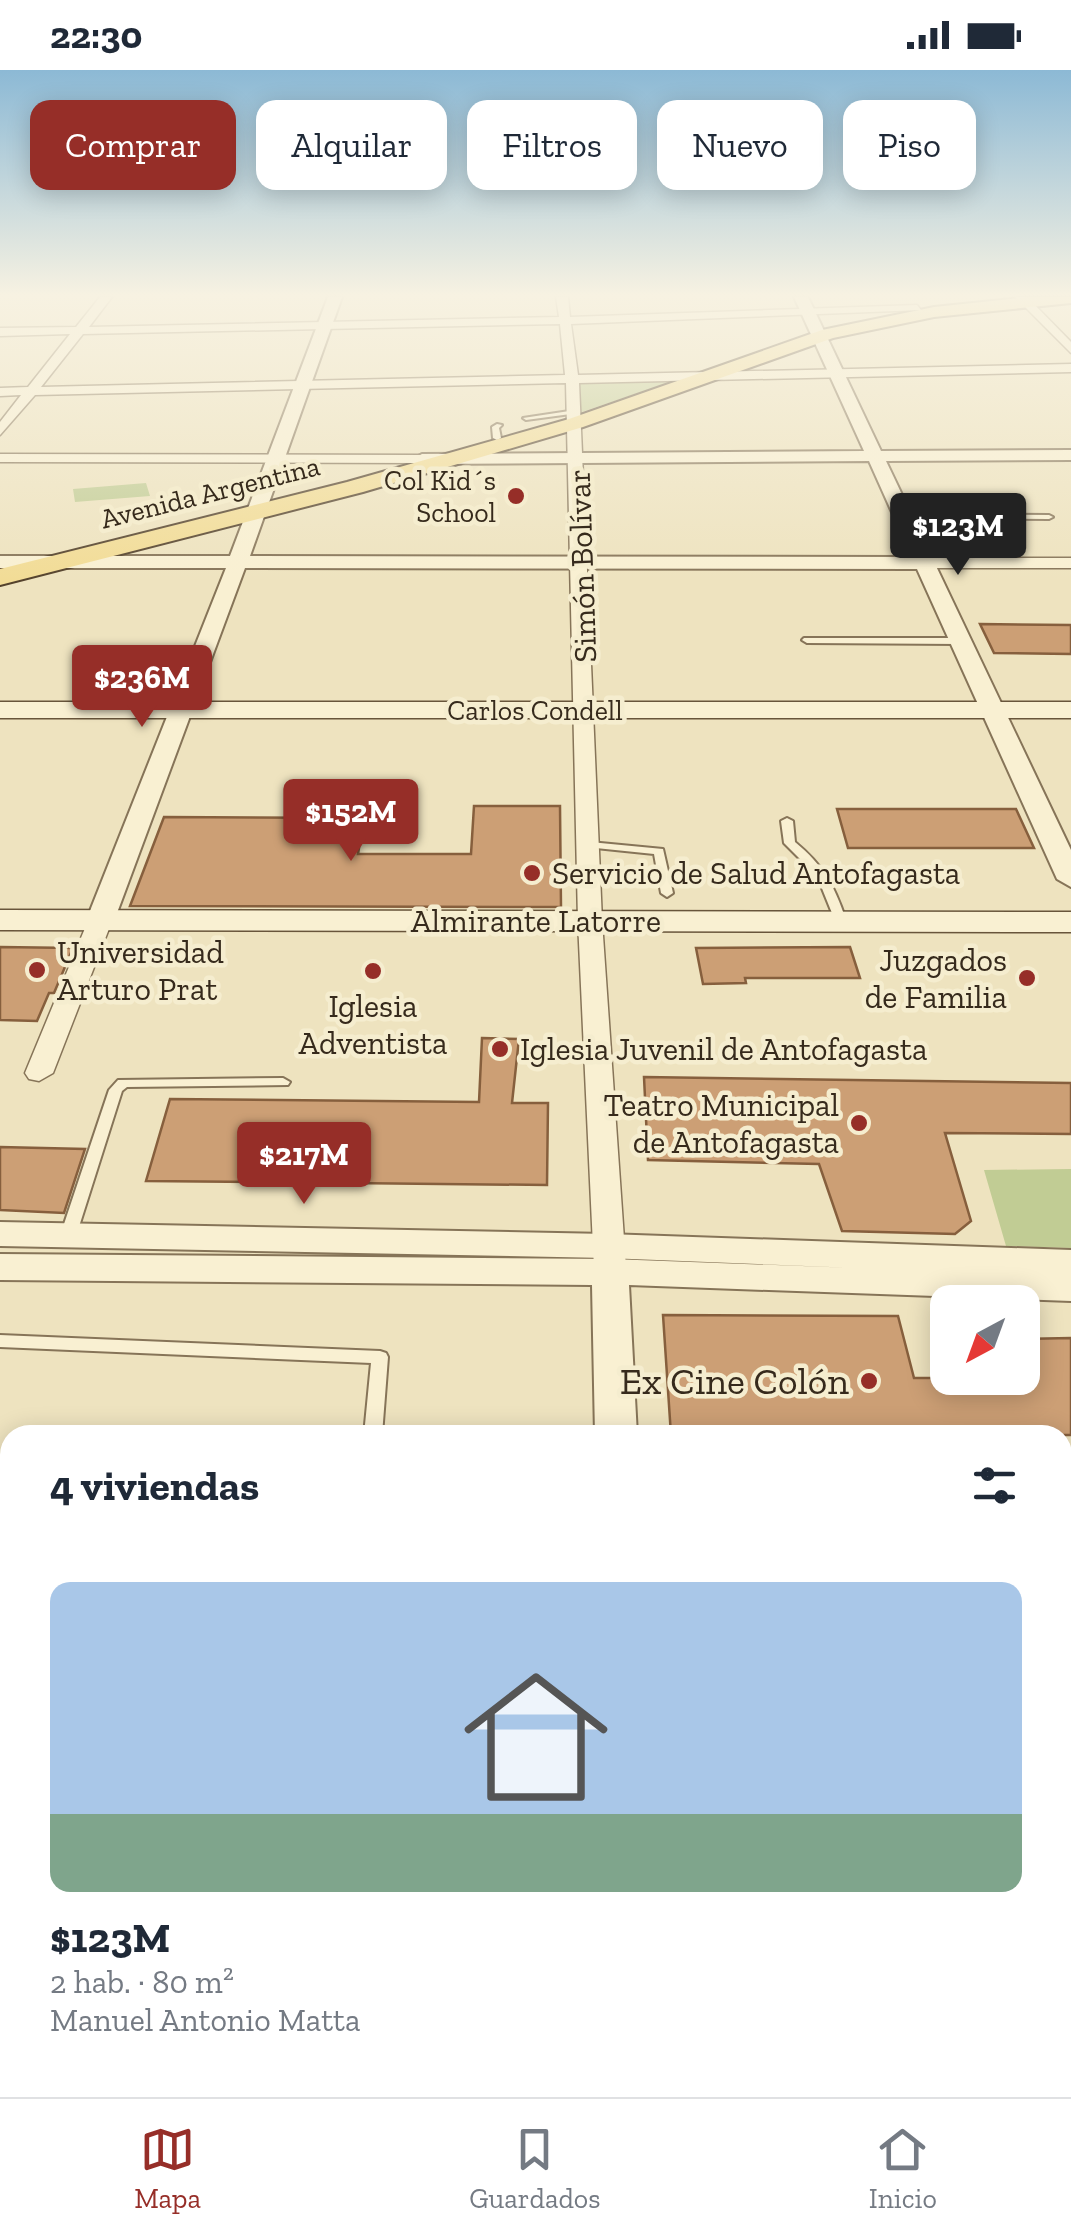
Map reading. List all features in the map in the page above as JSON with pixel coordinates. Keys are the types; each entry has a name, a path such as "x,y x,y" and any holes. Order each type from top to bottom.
{"main road":[{"name":"Avenida Argentina","path":"6,563 454,458 644,392"},
{"name":"Avenida Argentina","path":"0,577 422,459 498,432 576,416 657,392"},
{"name":"Carlos Condell","path":"0,710 1071,710"},
{"name":"Almirante Latorre","path":"0,920 1071,922"}],"street":[{"path":"0,392 51,392"},
{"path":"0,432 32,392"},
{"path":"40,1073 303,392"},
{"name":"Simón Bolívar","path":"575,392 587,710 590,921 616,1425"},
{"path":"844,392 1071,880"},
{"path":"0,458 1071,455"},
{"path":"6,563 1071,563"},
{"path":"0,1234 609,1259 1071,1288"},
{"path":"0,1267 609,1259 1071,1263"}],"lane":[{"path":"526,418 576,416"},
{"path":"902,516 1048,518"},
{"path":"807,640 960,641"},
{"path":"786,821 790,843 824,874 840,920"},
{"path":"590,846 659,851 667,892"},
{"path":"68,1236 116,1090 123,1083 283,1082"},
{"path":"0,1342 380,1357 374,1425"}],"green space":[{"path":"575,392 642,392 576,414"},
{"path":"146,483 150,496 75,502 73,489"},
{"path":"1071,1169 1071,1248 1006,1246 984,1170"}],"building":[{"path":"980,624 1071,625 1071,654 994,653"},
{"path":"474,806 560,806 561,907 130,906 164,817 364,818 358,854 471,854"},
{"path":"837,809 1016,809 1034,848 848,848"},
{"name":"Universidad Arturo Prat","path":"0,947 73,948 37,1021 0,1020"},
{"path":"850,947 860,978 745,978 746,983 703,984 696,948"},
{"path":"482,1038 519,1039 512,1103 548,1103 547,1185 146,1181 170,1099 479,1102"},
{"name":"Teatro Municipal de Antofagasta","path":"644,1077 1071,1083 1071,1134 945,1133 971,1221 955,1234 842,1231 819,1164 648,1160"},
{"path":"0,1147 85,1149 64,1213 0,1210"},
{"path":"663,1315 898,1316 914,1378 930,1378 930,1395 1040,1395 1040,1339 1071,1338 1071,1425 670,1425"}],"place":[{"name":"Col Kid´s School","path":"516,496"},
{"name":"Servicio de Salud Antofagasta","path":"532,873"},
{"name":"Universidad Arturo Prat","path":"37,970"},
{"name":"Iglesia Adventista","path":"373,971"},
{"name":"Juzgados de Familia","path":"1027,978"},
{"name":"Iglesia Juvenil de Antofagasta","path":"500,1049"},
{"name":"Teatro Municipal de Antofagasta","path":"859,1123"},
{"name":"Ex Cine Colón","path":"869,1381"}]}
